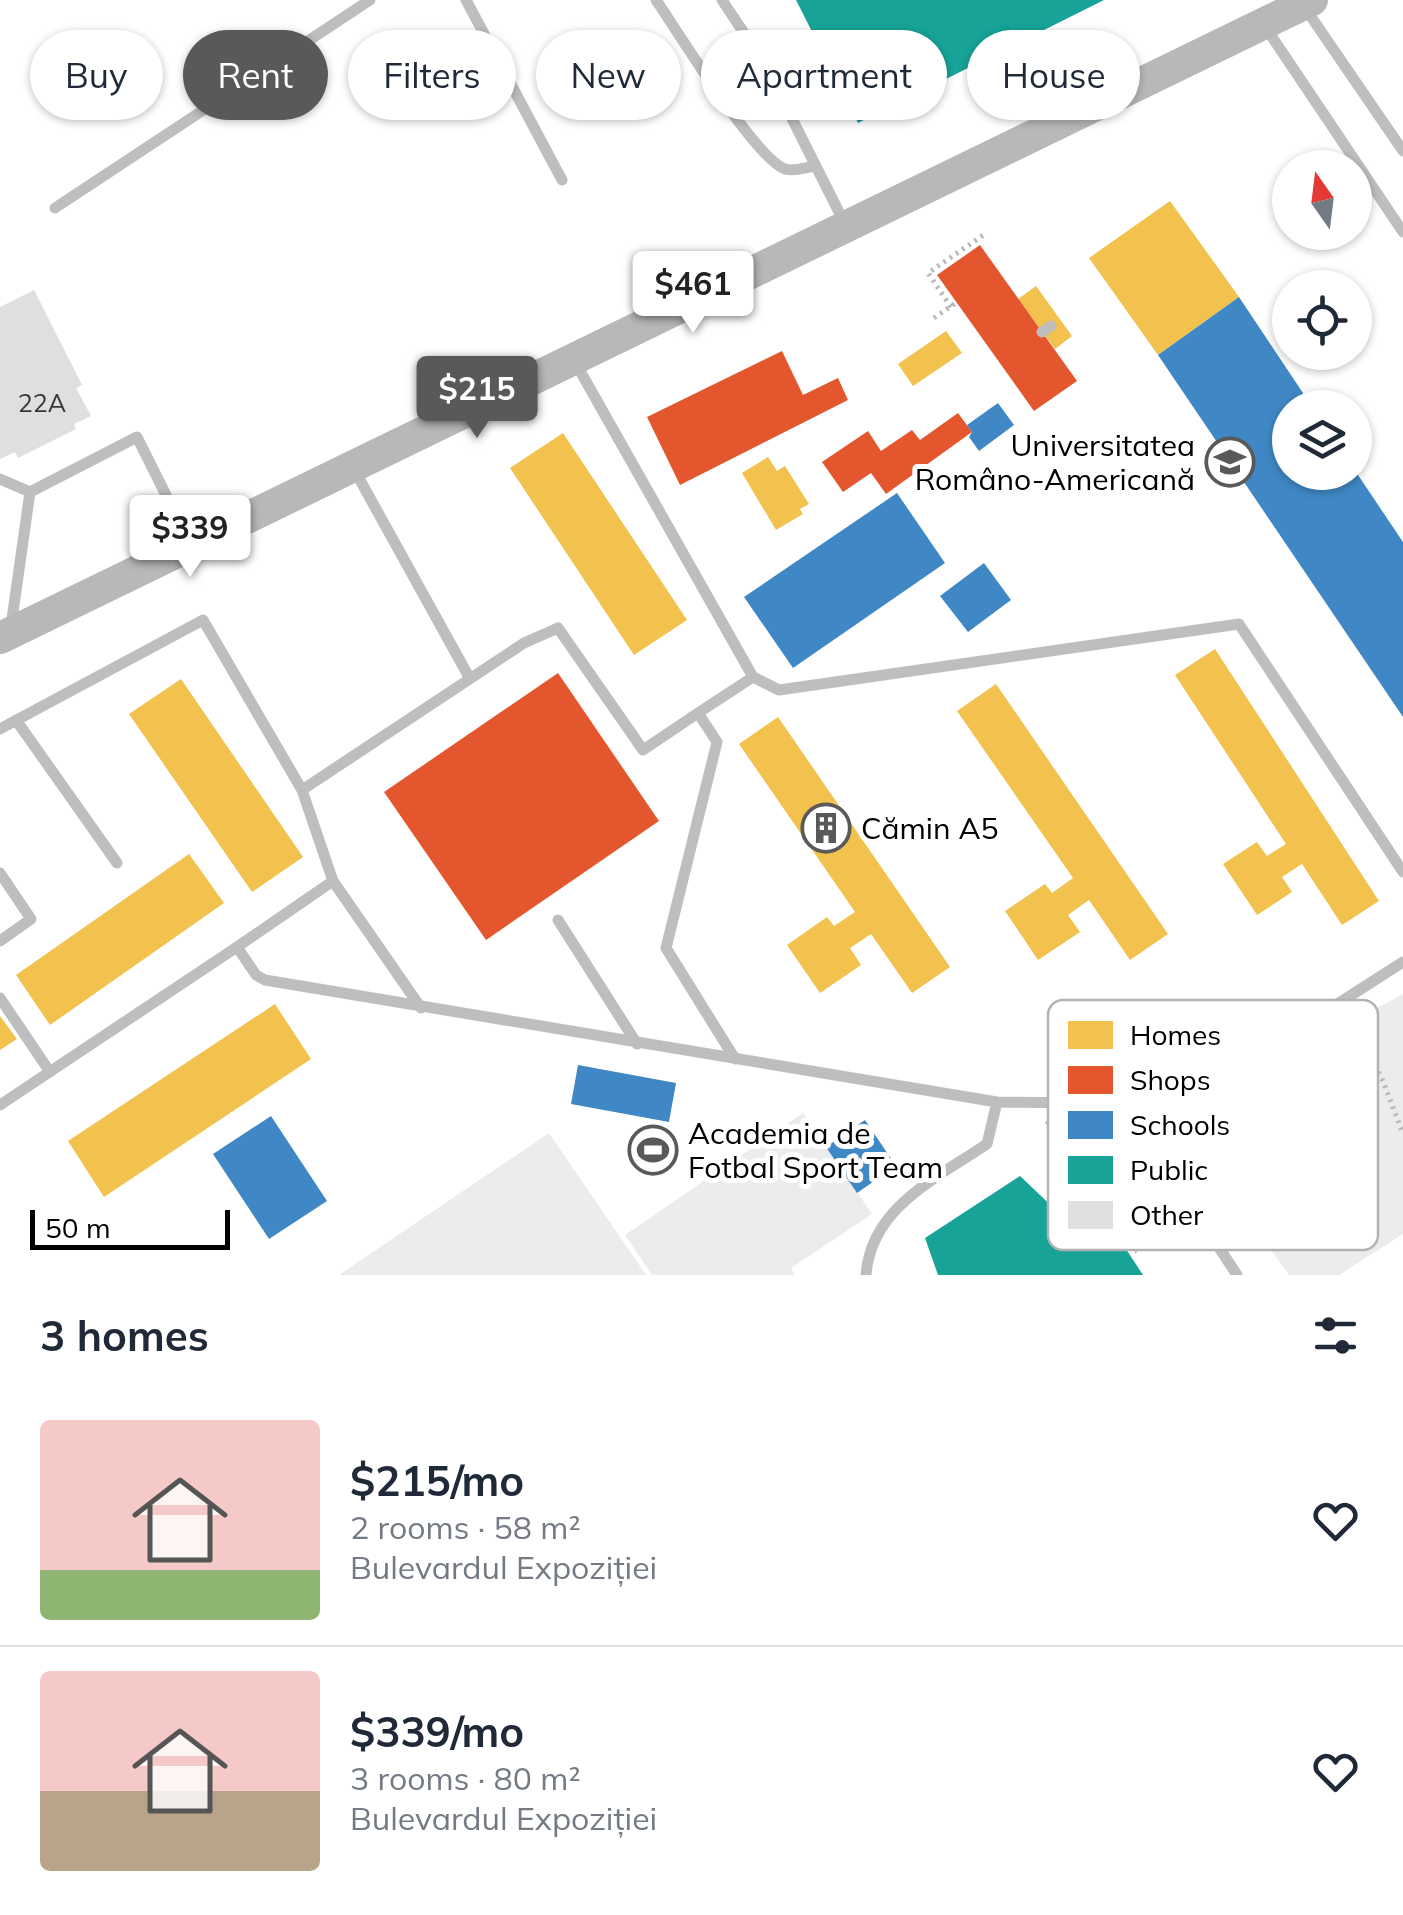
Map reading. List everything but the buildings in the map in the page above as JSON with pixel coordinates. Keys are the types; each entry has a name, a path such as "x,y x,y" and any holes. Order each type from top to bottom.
{"street":[{"path":"5,636 1307,2"}],"lane":[{"path":"54,208 370,0"},
{"path":"466,0 562,180"},
{"path":"656,0 741,126 781,168 816,166"},
{"path":"722,0 764,63 846,226"},
{"path":"1307,2 1403,151"},
{"path":"1263,24 1403,232"},
{"path":"574,359 752,677 779,690 1239,624 1403,872"},
{"path":"0,480 30,492 138,438 191,545"},
{"path":"352,467 469,677"},
{"path":"5,636 30,492"},
{"path":"0,729 202,620 302,790 333,881 421,1008"},
{"path":"302,790 469,677 524,643 558,628 643,750 752,677"},
{"path":"698,713 717,742 666,948 736,1059"},
{"path":"16,720 117,863"},
{"path":"0,872 31,919 0,941"},
{"path":"0,1105 333,881"},
{"path":"558,920 637,1044"},
{"path":"237,947 265,980 997,1102 1048,1102"},
{"path":"1344,1000 1403,962"},
{"path":"0,998 50,1072"},
{"path":"866,1275 874,1240 883,1222 905,1200 987,1144 997,1102"},
{"path":"1221,1250 1237,1275"}],"path":[{"path":"934,318 954,304 928,272 985,234"},
{"path":"1378,1071 1403,1134"},
{"path":"1034,1102 1048,1122"}],"shaded area":[{"path":"1403,994 1403,1234 1339,1275 1289,1275 1271,1250 1378,1250 1378,1008"},
{"path":"803,1113 872,1214 791,1268 795,1275 652,1275 625,1235"},
{"path":"549,1133 646,1275 339,1275"}],"place":[{"name":"Universitatea Româno-Americană","path":"1230,462"},
{"name":"Cămin A5","path":"826,828"},
{"name":"Academia de Fotbal Sport Team","path":"653,1150"}]}
